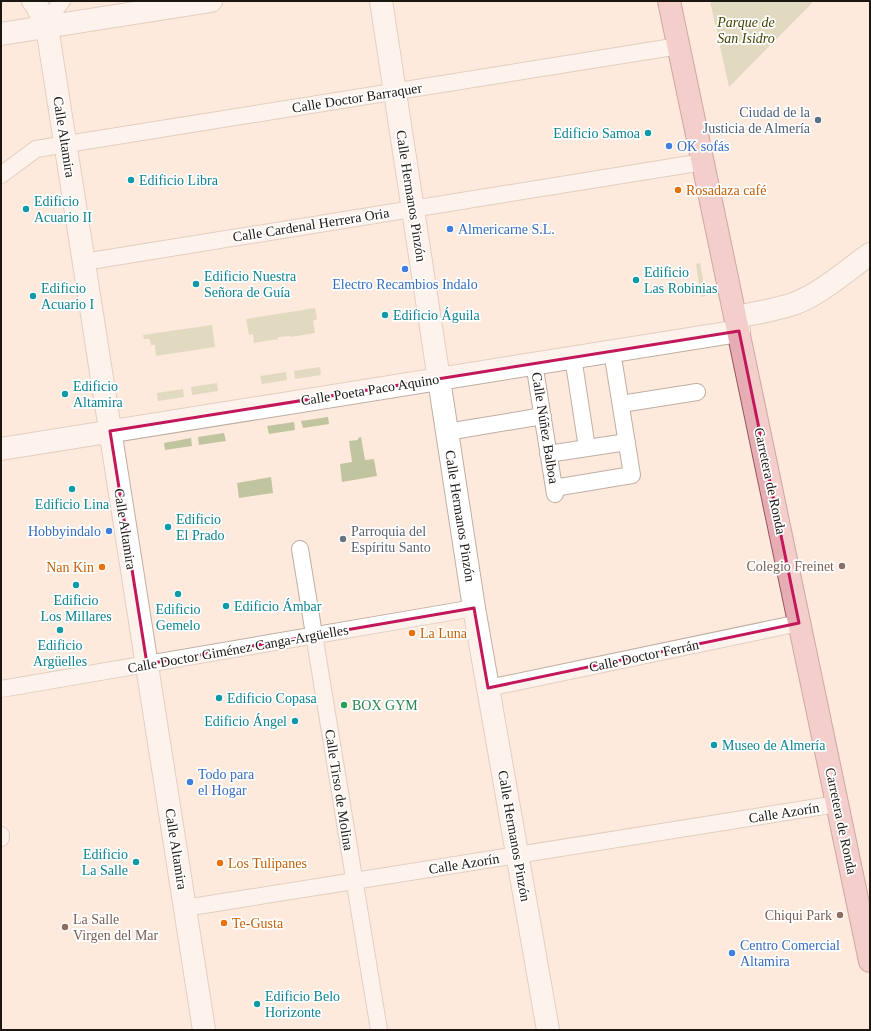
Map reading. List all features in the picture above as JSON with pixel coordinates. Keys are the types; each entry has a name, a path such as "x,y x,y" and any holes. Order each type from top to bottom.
{"main road":[{"name":"Carretera de Ronda","path":"669,1 870,961"}],"street":[{"name":"Calle Altamira","path":"33,1 47,27 204,1030"},
{"path":"47,27 53,13 62,1"},
{"path":"1,34 211,1"},
{"name":"Calle Hermanos Pinzón","path":"381,1 474,608 548,1030"},
{"name":"Calle Doctor Barraquer","path":"1,175 36,149 679,46"},
{"name":"Calle Cardenal Herrera Oria","path":"84,262 703,162"},
{"name":"Calle Poeta Paco Aquino","path":"1,449 612,351 737,324 806,298 828,285 870,254"},
{"path":"548,454 627,442 612,351"},
{"path":"573,357 588,448"},
{"name":"Calle Núñez Balboa","path":"534,363 554,491 632,475 627,442"},
{"path":"621,404 697,392"},
{"path":"447,432 543,416"},
{"name":"Calle Tirso de Molina","path":"300,549 379,1030"},
{"name":"Calle Doctor Giménez Canga-Argüelles","path":"1,689 474,608"},
{"name":"Calle Doctor Ferrán","path":"488,688 799,623"},
{"name":"Calle Azorín","path":"185,908 837,804"}],"highlighted area":[{"path":"739,331 799,623 488,688 474,608 147,664 110,431"}],"green space":[{"name":"Parque de San Isidro","path":"710,1 814,1 729,87"},
{"path":"700,263 706,296 701,297 696,264"},
{"path":"315,308 317,319 313,321 315,333 291,337 278,337 278,339 254,343 253,334 249,335 246,319"},
{"path":"212,325 215,347 156,356 155,345 151,345 150,339 144,339 143,335"},
{"path":"320,367 321,375 295,379 294,371"},
{"path":"286,372 287,380 262,384 260,376"},
{"path":"217,383 218,391 192,395 191,387"},
{"path":"183,389 184,397 158,401 157,393"},
{"path":"328,417 329,424 303,428 301,421"},
{"path":"294,422 295,430 269,434 267,426"},
{"path":"224,433 226,441 199,445 198,437"},
{"path":"361,437 365,460 374,459 377,476 342,482 340,464 352,462 349,441 358,440 358,438"},
{"path":"191,438 192,446 165,450 164,443"},
{"path":"271,477 273,493 239,498 237,483"}],"place":[{"name":"Ciudad de la Justicia de Almería","path":"818,120"},
{"name":"Edificio Samoa","path":"648,133"},
{"name":"OK sofás","path":"669,146"},
{"name":"Edificio Libra","path":"131,180"},
{"name":"Rosadaza café","path":"678,190"},
{"name":"Edificio Acuario II","path":"26,209"},
{"name":"Almericarne S.L.","path":"450,229"},
{"name":"Electro Recambios Indalo","path":"405,269"},
{"name":"Edificio Las Robinias","path":"636,280"},
{"name":"Edificio Nuestra Señora de Guía","path":"196,284"},
{"name":"Edificio Acuario I","path":"33,296"},
{"name":"Edificio Águila","path":"385,315"},
{"name":"Edificio Altamira","path":"65,394"},
{"name":"Edificio Lina","path":"72,489"},
{"name":"Edificio El Prado","path":"168,527"},
{"name":"Hobbyindalo","path":"109,531"},
{"name":"Parroquia del Espíritu Santo","path":"343,539"},
{"name":"Colegio Freinet","path":"842,566"},
{"name":"Nan Kin","path":"102,567"},
{"name":"Edificio Los Millares","path":"76,585"},
{"name":"Edificio Gemelo","path":"178,594"},
{"name":"Edificio Ámbar","path":"226,606"},
{"name":"Edificio Argüelles","path":"60,630"},
{"name":"La Luna","path":"412,633"},
{"name":"Edificio Copasa","path":"219,698"},
{"name":"BOX GYM","path":"344,705"},
{"name":"Edificio Ángel","path":"295,721"},
{"name":"Museo de Almería","path":"714,745"},
{"name":"Todo para el Hogar","path":"190,782"},
{"name":"Edificio La Salle","path":"136,862"},
{"name":"Los Tulipanes","path":"220,863"},
{"name":"Chiqui Park","path":"840,915"},
{"name":"Te-Gusta","path":"224,923"},
{"name":"La Salle Virgen del Mar","path":"65,927"},
{"name":"Centro Comercial Altamira","path":"732,953"},
{"name":"Edificio Belo Horizonte","path":"257,1004"}]}
